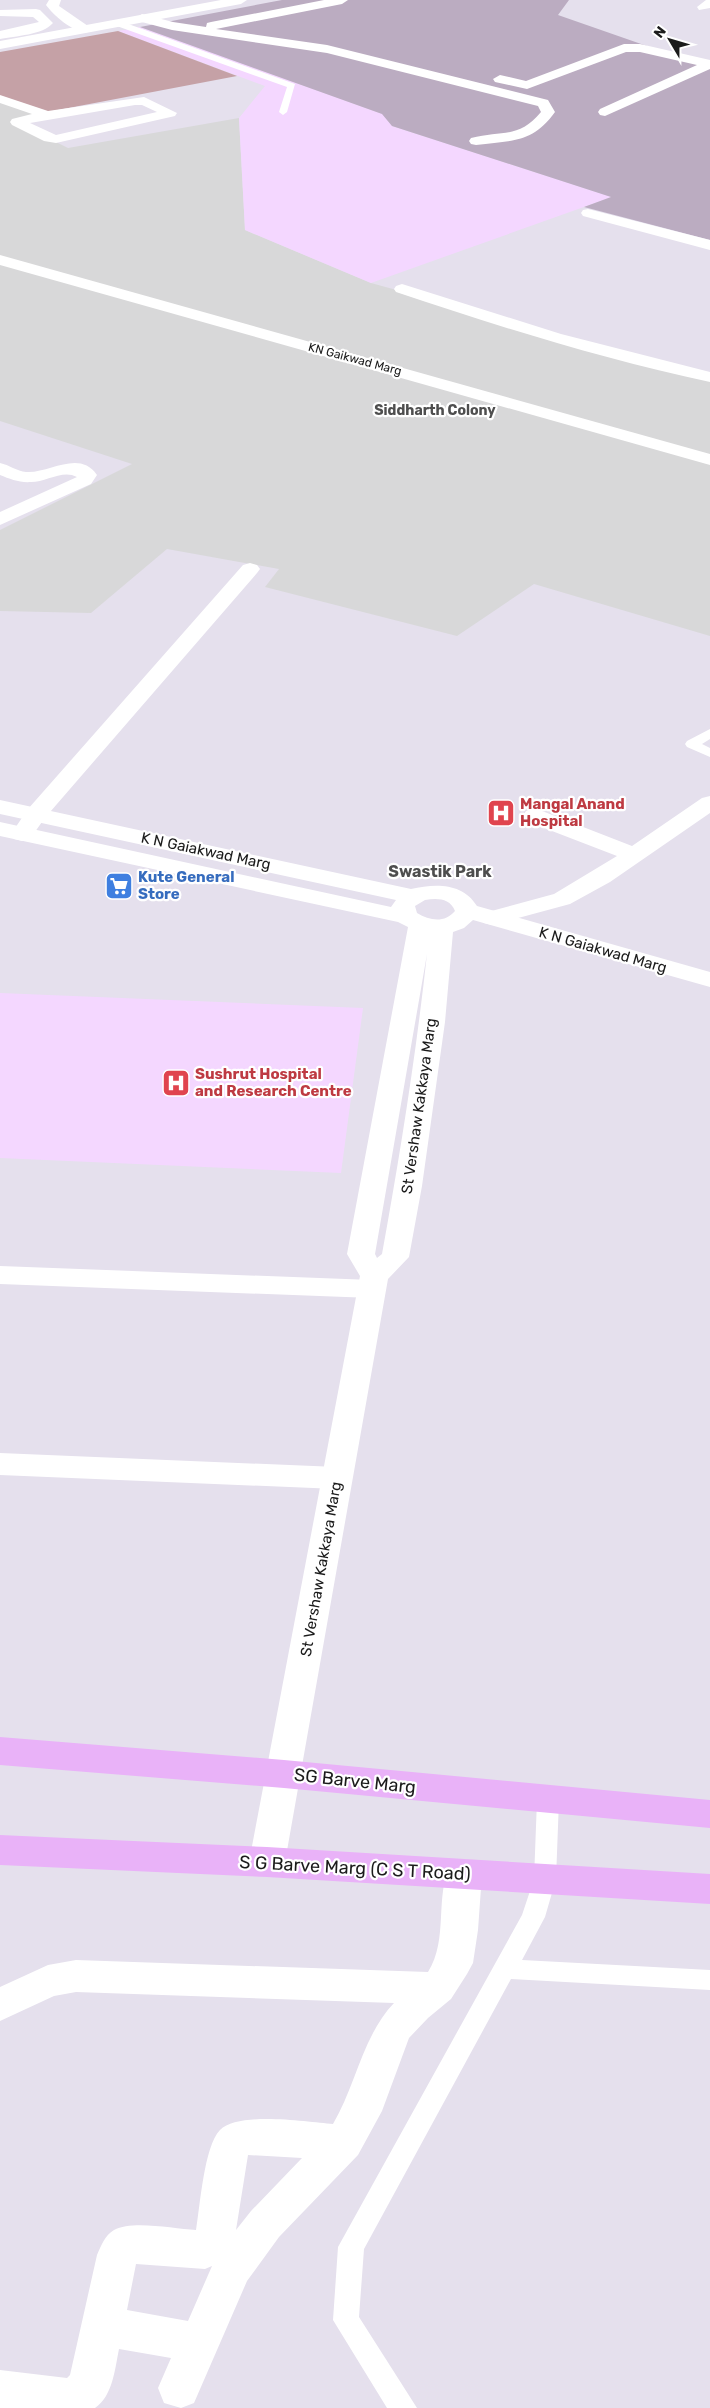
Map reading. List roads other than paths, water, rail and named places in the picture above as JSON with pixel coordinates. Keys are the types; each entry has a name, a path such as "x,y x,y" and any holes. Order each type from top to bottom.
{"main road":[{"name":"SG Barve Marg","path":"0,1751 284,1774 710,1814"},
{"name":"S G Barve Marg (C S T Road)","path":"0,1850 267,1862 710,1889"}],"street":[{"path":"54,0 52,5 84,29"},
{"path":"0,45 241,0"},
{"path":"195,30 342,0"},
{"path":"3,13 39,21 54,35"},
{"path":"0,35 61,13"},
{"path":"142,18 195,30 327,50 543,103 548,112 535,128 520,135 476,141"},
{"path":"253,31 376,49 527,85"},
{"path":"505,94 624,48 640,48 710,64"},
{"path":"605,112 710,64"},
{"path":"0,99 47,115"},
{"path":"140,100 170,113 53,139 17,122 47,115 140,100"},
{"path":"70,111 108,128"},
{"path":"588,213 710,245"},
{"name":"KN Gaikwad Marg","path":"0,260 710,460"},
{"path":"402,289 532,331 710,377"},
{"path":"0,468 26,477 44,475 63,467 69,467 88,475 85,480 0,518"},
{"path":"11,831 36,814 250,570"},
{"path":"492,918 562,899 602,877 710,803"},
{"name":"K N Gaiakwad Marg","path":"0,807 36,814 420,916"},
{"path":"534,816 634,855"},
{"name":"K N Gaiakwad Marg","path":"11,831 420,916"},
{"path":"432,892 448,893 461,899 467,910 460,921 420,916 432,892"},
{"name":"K N Gaiakwad Marg","path":"467,910 710,980"},
{"name":"St Vershaw Kakkaya Marg","path":"373,1282 361,1254 420,916"},
{"name":"St Vershaw Kakkaya Marg","path":"267,1862 373,1282 395,1257 408,1186 432,1022 420,916"},
{"path":"402,1021 432,1022"},
{"path":"374,1184 408,1186"},
{"path":"0,1275 373,1282"},
{"path":"0,1464 337,1478"},
{"path":"0,2391 72,2399 78,2396 92,2378 117,2254 127,2244 205,2250 214,2242 236,2234 344,2142 362,2111 394,2028 415,2006 438,1988 454,1963 460,1930 464,1874"},
{"path":"0,2005 48,1981 76,1976 438,1988"},
{"path":"179,2388 232,2268 236,2234 228,2149 235,2141 244,2137 344,2142"},
{"path":"102,2326 199,2343"}],"lane":[{"path":"117,23 292,86 283,112"},
{"path":"710,733 692,744 710,753"},
{"path":"403,2408 346,2320 350,2246 533,1917 545,1879 548,1800"},
{"path":"505,1969 710,1980"}],"place":[{"name":"Mangal Anand Hospital","path":"501,813"},
{"name":"Kute General Store","path":"119,886"},
{"name":"Sushrut Hospital and Research Centre","path":"176,1083"}],"district":[{"name":"Siddharth Colony","path":"435,410"},
{"name":"Swastik Park","path":"440,871"}]}
